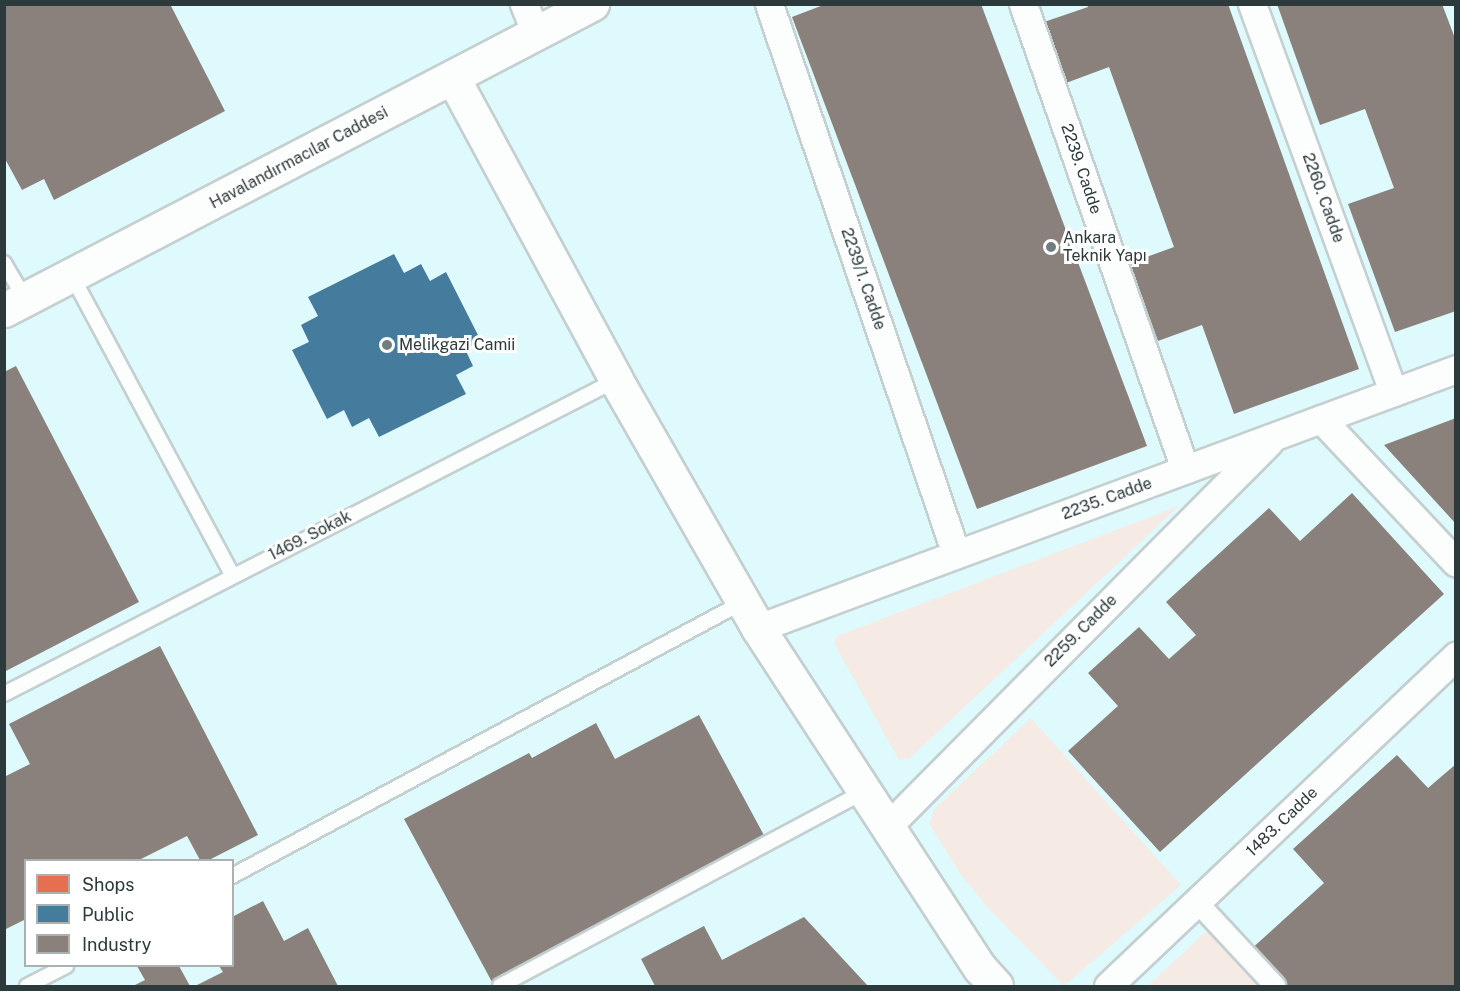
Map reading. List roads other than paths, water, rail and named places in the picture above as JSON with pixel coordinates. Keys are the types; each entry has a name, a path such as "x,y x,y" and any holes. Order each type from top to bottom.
{"street":[{"name":"Havalandırmacılar Caddesi","path":"15,305 453,78 530,19 592,4"},
{"name":"2239/1. Cadde","path":"769,4 956,554"},
{"name":"2239. Cadde","path":"1023,4 1185,470"},
{"name":"2260. Cadde","path":"1252,4 1393,393"},
{"path":"453,78 616,380 751,615 980,968 996,987"},
{"name":"2235. Cadde","path":"751,615 956,554 1455,369"},
{"path":"1321,419 1455,563"},
{"name":"2259. Cadde","path":"888,826 1275,436"},
{"name":"1483. Cadde","path":"1108,987 1455,656"},
{"path":"1197,902 1275,987"}],"lane":[{"path":"4,263 15,305"},
{"path":"72,276 233,576"},
{"name":"1469. Sokak","path":"4,694 616,380"},
{"path":"234,875 751,615"},
{"path":"500,987 865,791"},
{"path":"27,987 64,967"}],"place":[{"name":"Ankara Teknik Yapı","path":"1051,247"},
{"name":"Melikgazi Camii","path":"387,345"}]}
